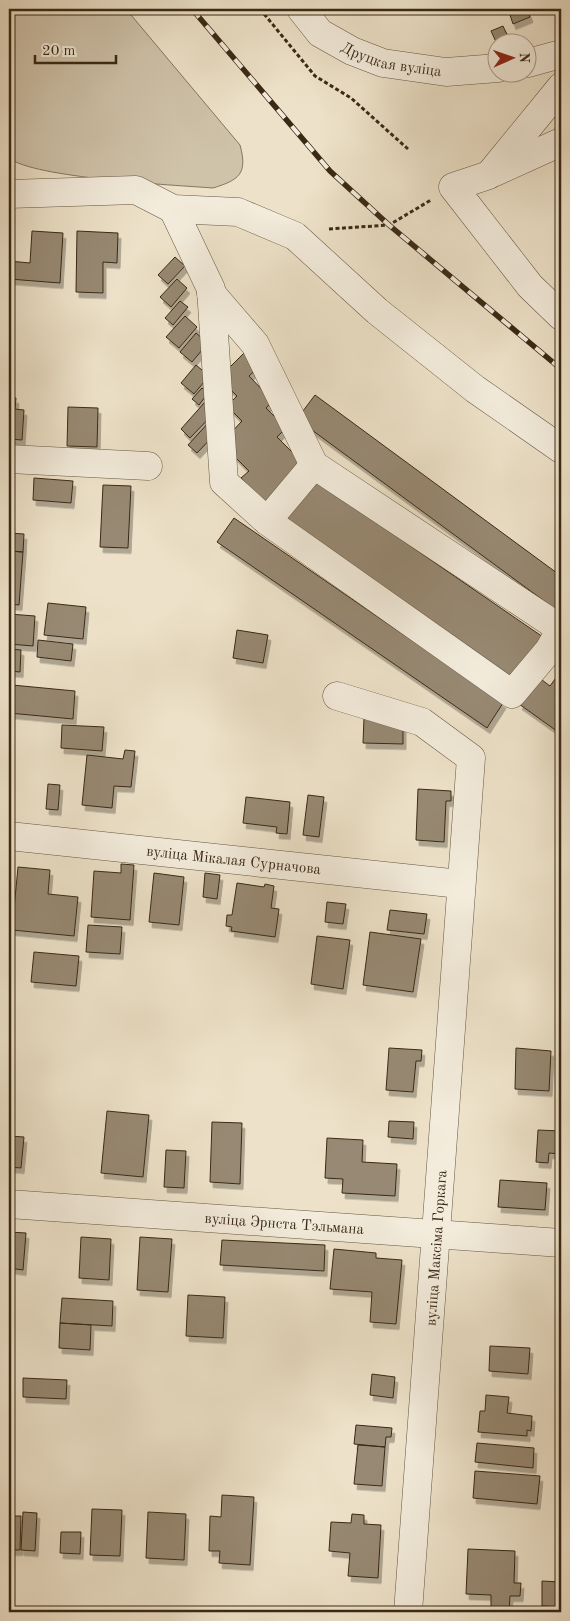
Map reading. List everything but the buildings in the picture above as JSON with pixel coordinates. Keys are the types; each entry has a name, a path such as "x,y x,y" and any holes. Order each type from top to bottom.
{"street":[{"name":"Друцкая вуліца","path":"301,9 320,33 352,51 383,63 446,72 488,69"},
{"path":"538,60 561,54"},
{"path":"489,175 561,87"},
{"path":"561,142 489,175 453,187 530,286 561,316"},
{"path":"9,194 136,190 173,209 238,212 294,236 377,312 475,389 561,449"},
{"path":"173,209 193,248 211,293 224,482 267,521 512,694 558,642 314,465 255,344 211,293"},
{"path":"9,459 148,466"},
{"path":"267,521 314,465"},
{"name":"вуліца Максіма Горкага","path":"337,696 422,722 471,758 460,884 438,1236 408,1612"},
{"name":"вуліца Мікалая Сурначова","path":"9,836 460,884"},
{"name":"вуліца Эрнста Тэльмана","path":"9,1204 438,1236 561,1243"}],"path":[{"path":"260,9 315,76 351,98 408,148"},
{"path":"294,236 325,229 389,225 453,187"}],"shaded area":[{"path":"9,9 126,9 240,145 243,163 239,174 235,179 213,188 168,185 46,171 23,165 9,158"}],"railway":[{"path":"192,9 330,171 389,225 561,369"}]}
